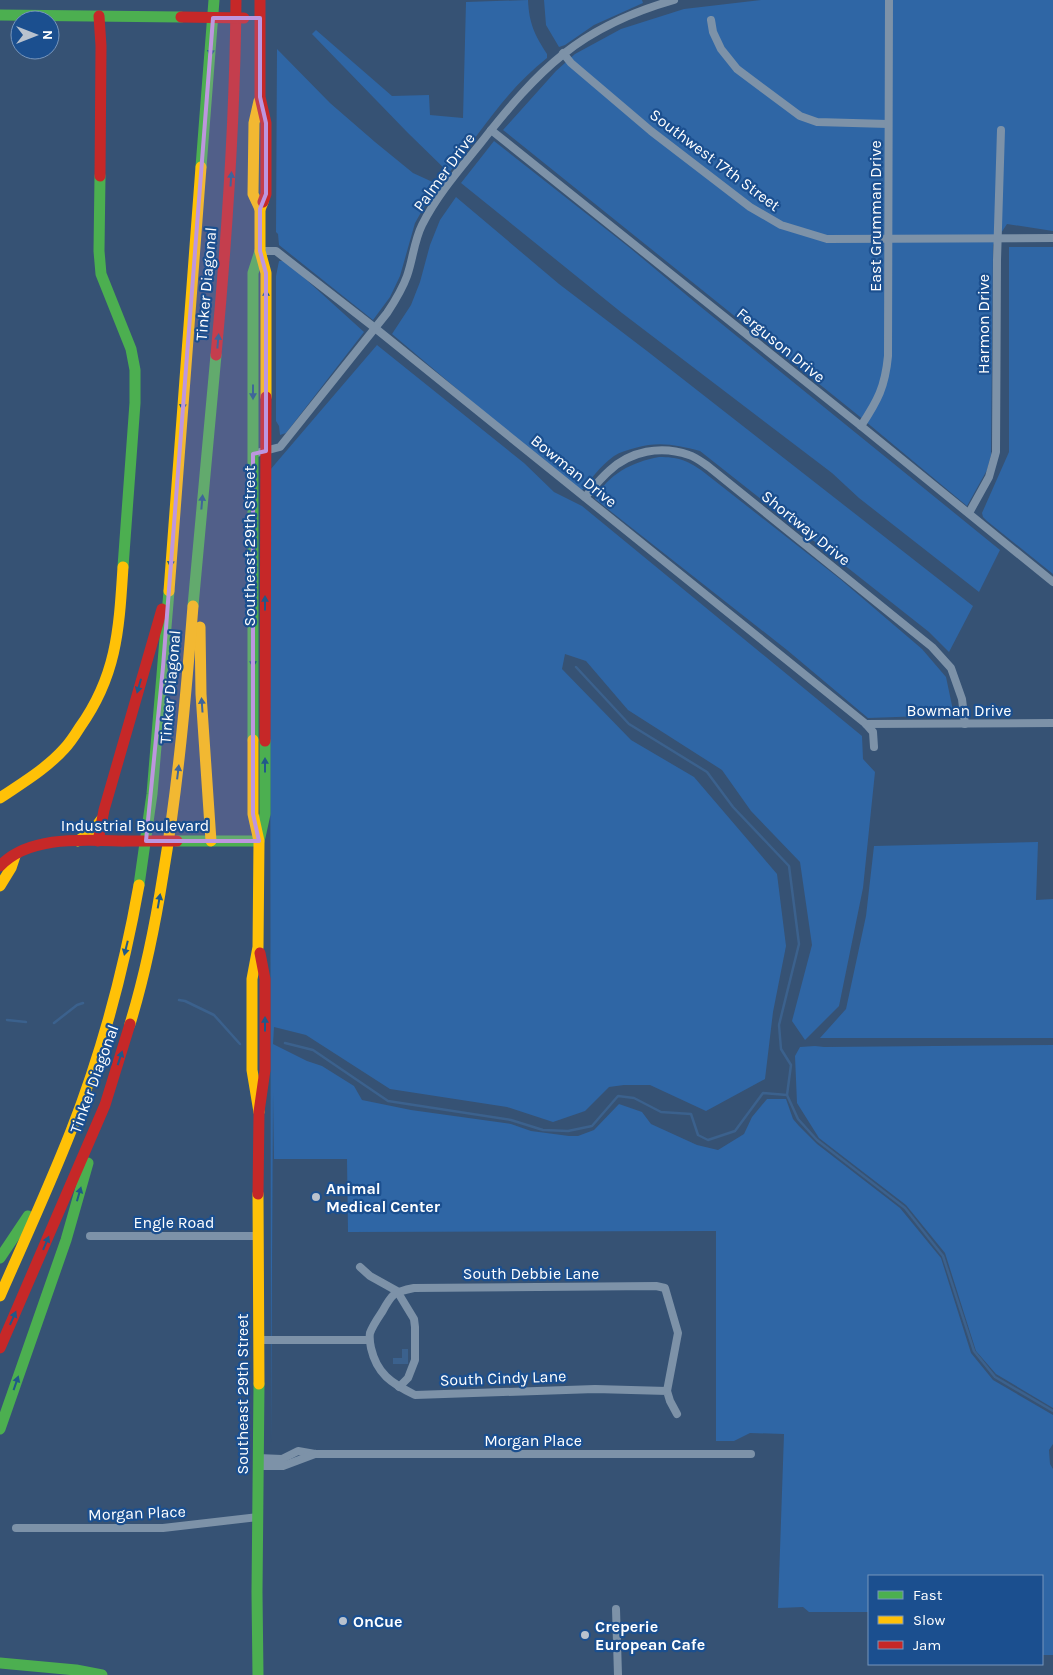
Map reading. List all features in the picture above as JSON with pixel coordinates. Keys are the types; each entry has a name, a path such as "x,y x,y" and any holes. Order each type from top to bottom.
{"main road":[{"name":"Tinker Diagonal","path":"0,1296 74,1123 103,1038 131,929 152,794 214,0"},
{"name":"Tinker Diagonal","path":"0,1348 104,1105 142,985 154,935 172,820 183,732 229,210 235,90 236,0"},
{"name":"Southeast 29th Street","path":"258,1675 259,1112 265,1070 265,978 258,947 259,841 265,814 266,273 260,251 260,209 253,194 253,185 254,123 260,97 260,0"},
{"path":"0,15 260,18"},
{"path":"0,798 37,773 66,747 90,714 106,683 115,654 119,628 135,404 135,370 131,349 102,274 98,251 101,46 99,16"},
{"name":"Southeast 29th Street","path":"259,841 253,814 253,273 260,251"},
{"path":"198,551 201,694 211,841"},
{"path":"98,841 102,819 169,585"},
{"path":"78,841 95,828 102,819"},
{"name":"Industrial Boulevard","path":"0,866 27,848 57,841 259,841"},
{"path":"0,886 11,868 15,856"},
{"path":"0,1429 66,1240 104,1105"},
{"path":"0,1258 48,1186"},
{"path":"0,1663 76,1670 102,1675"}],"street":[{"name":"Palmer Drive","path":"253,454 280,447 375,328 400,294 408,275 421,228 432,206 491,130 530,84 563,54 593,32 645,8 674,0"},
{"name":"East Grumman Drive","path":"861,426 876,404 886,375 888,356 889,0"},
{"path":"711,20 713,32 720,49 737,70 800,116 817,122 888,124"},
{"name":"Southwest 17th Street","path":"563,54 571,63 651,131 750,207 781,225 827,239 1053,238"},
{"name":"Ferguson Drive","path":"491,130 1053,582"},
{"name":"Harmon Drive","path":"969,513 989,477 996,452 1001,130"},
{"name":"Bowman Drive","path":"260,251 276,251 375,328 866,724 1053,723"},
{"name":"Shortway Drive","path":"585,497 609,470 628,457 647,451 668,449 690,455 709,467 932,647 951,668 962,700 965,724"},
{"path":"866,724 873,732 874,747"},
{"name":"Engle Road","path":"90,1236 258,1236"},
{"path":"360,1267 370,1276 397,1291 414,1319 416,1327 415,1360 408,1378 400,1387"},
{"name":"South Debbie Lane","path":"397,1291 414,1288 656,1286 665,1288 678,1333 667,1391"},
{"path":"260,1340 369,1340 370,1333 389,1299 397,1291"},
{"name":"South Cindy Lane","path":"369,1340 378,1369 386,1378 415,1395 595,1389 667,1391"},
{"path":"667,1391 677,1414"},
{"name":"Morgan Place","path":"258,1462 283,1466 315,1454 751,1454"},
{"name":"Morgan Place","path":"16,1528 163,1528 258,1517"},
{"path":"616,1610 618,1675"}],"highlighted area":[{"path":"213,18 260,18 260,97 266,123 266,194 260,209 260,251 266,273 266,451 253,454 253,814 259,841 146,841 163,667"}],"shaded area":[{"path":"528,0 531,23 547,54 547,58 506,98 449,173 312,34 316,30 392,96 429,95 430,115 463,118 466,2"},
{"path":"544,0 642,0 643,3 594,25 559,47 546,25"},
{"path":"761,0 1053,0 1053,231 1007,224 993,245 991,455 987,470 967,506 859,416 503,130 556,71 575,54 621,29 684,9"},
{"path":"277,49 330,103 375,142 413,173 437,184 415,223 400,276 390,297 373,320 279,245 276,232"},
{"path":"494,141 630,248 1000,550 979,592 859,498 832,473 622,313 461,183"},
{"path":"456,197 559,284 973,606 949,652 929,632 700,451 660,444 624,451 604,464 580,493 392,334 411,305 440,220"},
{"path":"1009,247 1053,247 1053,574 987,521 982,513 1009,452"},
{"path":"279,261 285,261 290,265 364,332 286,433 280,435 279,426 276,421 276,276"},
{"path":"377,345 524,463 554,492 582,506 862,736 863,759 875,772 863,888 839,1006 805,1040 792,1021 812,945 800,862 751,811 722,770 628,710 586,661 565,654 562,669 631,740 694,777 777,874 786,946 773,1012 765,1079 706,1111 650,1085 624,1085 609,1087 585,1111 553,1122 507,1107 390,1089 306,1035 274,1027 273,1044 307,1061 322,1066 354,1086 362,1100 411,1110 511,1124 531,1131 569,1136 578,1136 594,1130 619,1104 642,1112 651,1124 697,1145 718,1150 744,1134 752,1117 767,1099 786,1099 793,1119 799,1126 817,1144 900,1208 941,1258 971,1353 993,1380 1053,1415 1053,1444 1049,1450 1050,1464 1053,1469 1053,1655 1043,1655 1043,1575 868,1575 868,1612 809,1612 803,1607 778,1608 784,1434 750,1433 734,1441 716,1441 716,1231 348,1232 347,1159 274,1159 273,1093 271,1444 270,470"},
{"path":"659,457 681,460 701,470 840,579 922,649 946,677 954,715 868,718 787,650 595,499 600,490 614,476 639,462"},
{"path":"1038,842 1036,900 1053,899 1053,1038 820,1038 846,1009 866,916 874,846"},
{"path":"1053,1045 1053,1408 996,1374 976,1351 945,1253 906,1205 819,1138 797,1103 795,1056 800,1047 815,1046"},
{"path":"402,1349 408,1349 408,1364 393,1364 393,1358 402,1358"}],"waterway":[{"path":"576,667 629,724 707,772 733,807 789,866 799,944 779,1025 781,1049 791,1065 787,1095 798,1119 817,1140 905,1208 943,1256 974,1351 995,1377 1053,1411"},
{"path":"179,1000 214,1015 240,1044"},
{"path":"54,1023 77,1005 83,1003"},
{"path":"7,1020 26,1022"},
{"path":"285,1043 313,1050 388,1101 511,1120 543,1130 568,1131 592,1126 618,1096 634,1098 661,1112 691,1114 698,1135 708,1140 735,1131 763,1093 787,1095"}],"traffic: fast":[{"path":"201,167 214,0"},
{"path":"0,15 181,17"},
{"path":"100,176 99,251 101,274 131,349 135,370 135,403 123,567"},
{"path":"253,740 253,273 260,251"},
{"path":"193,606 216,355"},
{"path":"139,885 152,794 169,591"},
{"path":"260,837 265,814 265,741"},
{"path":"177,841 259,841"},
{"path":"0,1429 66,1240 88,1163"},
{"path":"0,1258 28,1216"},
{"path":"258,1675 259,1384"},
{"path":"0,1663 76,1670 102,1675"}],"traffic: slow":[{"path":"259,101 254,123 253,194 260,209"},
{"path":"169,591 201,167"},
{"path":"263,202 260,209 260,251 266,273 266,397"},
{"path":"0,798 50,763 70,742 92,708 102,689 114,651 120,611 123,567"},
{"path":"130,1024 157,913 168,842 181,741 193,606"},
{"path":"200,627 201,694 211,841"},
{"path":"253,740 253,814 259,841 258,947 252,979 252,1070 259,1112"},
{"path":"78,841 95,828 101,820"},
{"path":"0,886 11,868 15,856"},
{"path":"0,1296 63,1152 93,1071 119,979 139,885"},
{"path":"258,1194 259,1384"}],"traffic: jam":[{"path":"216,355 230,178 236,0"},
{"path":"260,0 260,97 266,123 266,194 263,202"},
{"path":"99,16 101,46 100,176"},
{"path":"181,17 244,18"},
{"path":"265,741 266,397"},
{"path":"98,841 104,810 162,609"},
{"path":"0,866 12,856 42,844 75,840 123,841"},
{"path":"123,841 177,841"},
{"path":"258,1194 259,1112 265,1070 265,979 260,953"},
{"path":"0,1348 105,1105 130,1024"}],"place":[{"name":"Animal Medical Center","path":"316,1197"},
{"name":"OnCue","path":"343,1621"},
{"name":"Creperie European Cafe","path":"585,1635"}]}
